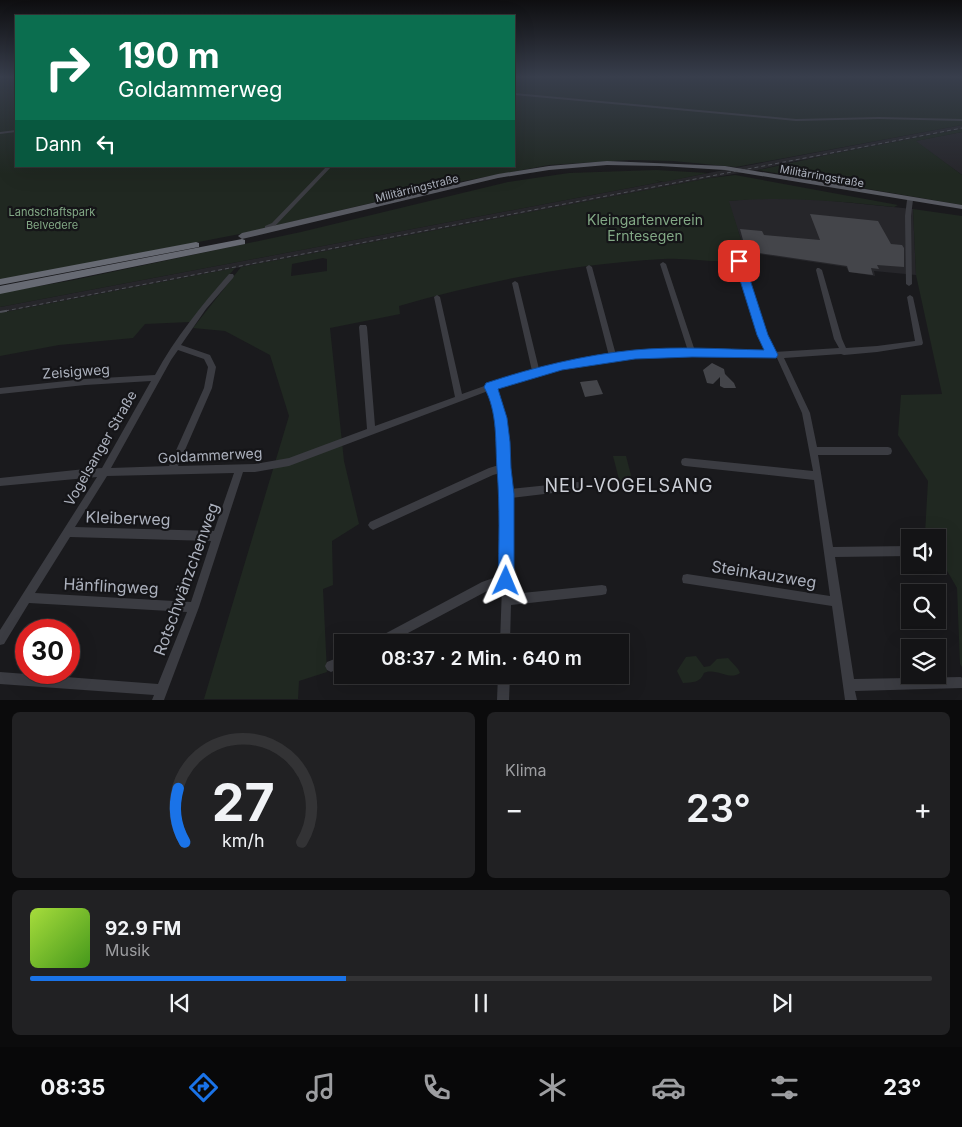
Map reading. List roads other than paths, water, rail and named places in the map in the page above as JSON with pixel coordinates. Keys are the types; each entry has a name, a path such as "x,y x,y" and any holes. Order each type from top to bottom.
{"highway":[{"name":"Militärringstraße","path":"0,282 242,239"},
{"name":"Militärringstraße","path":"0,290 242,239"}],"main road":[{"name":"Militärringstraße","path":"242,239 501,181 551,173 608,168 661,168 722,173 962,212"},
{"name":"Militärringstraße","path":"909,202 962,207"}],"street":[{"path":"670,109 796,120 879,118 962,120"},
{"path":"0,133 15,131"},
{"path":"267,227 274,224 329,167"},
{"path":"909,202 909,284"},
{"path":"739,261 762,335 775,355"},
{"path":"663,264 692,352"},
{"path":"589,267 613,358"},
{"path":"819,270 838,339 844,352"},
{"name":"Vogelsanger Straße","path":"0,640 104,473 155,378 204,308 231,276"},
{"path":"515,283 536,373"},
{"path":"437,297 459,398"},
{"name":"Goldammerweg","path":"0,482 56,475 240,469 288,462 490,387 562,365 653,353 692,352 775,355 844,352 919,343 910,298"},
{"path":"363,327 371,431"},
{"path":"172,470 208,388 212,367 207,357 176,346"},
{"name":"Steinkauzweg","path":"775,355 806,412 818,476 852,700"},
{"name":"Zeisigweg","path":"0,391 85,382 155,378"},
{"path":"490,387 501,418 504,442 507,494 505,634"},
{"path":"814,451 888,451"},
{"path":"685,462 818,476"},
{"path":"373,525 492,471 504,468"},
{"name":"Rotschwänzchenweg","path":"160,695 194,607 240,469"},
{"path":"507,494 578,486"},
{"name":"Kleiberweg","path":"67,532 218,536"},
{"path":"830,552 901,551"},
{"name":"Steinkauzweg","path":"687,579 837,602"},
{"path":"396,634 486,586 506,581"},
{"path":"506,600 602,590"},
{"name":"Hänflingweg","path":"26,598 194,607"},
{"path":"0,678 160,695"},
{"path":"849,685 961,683"},
{"path":"503,700 504,684"}],"railway":[{"path":"5,311 962,128"},
{"path":"0,312 11,310"}],"district":[{"name":"NEU-VOGELSANG","path":"629,485"}],"park label":[{"name":"Landschaftspark Belvedere","path":"52,218"},
{"name":"Kleingartenverein Erntesegen","path":"645,227"}]}
